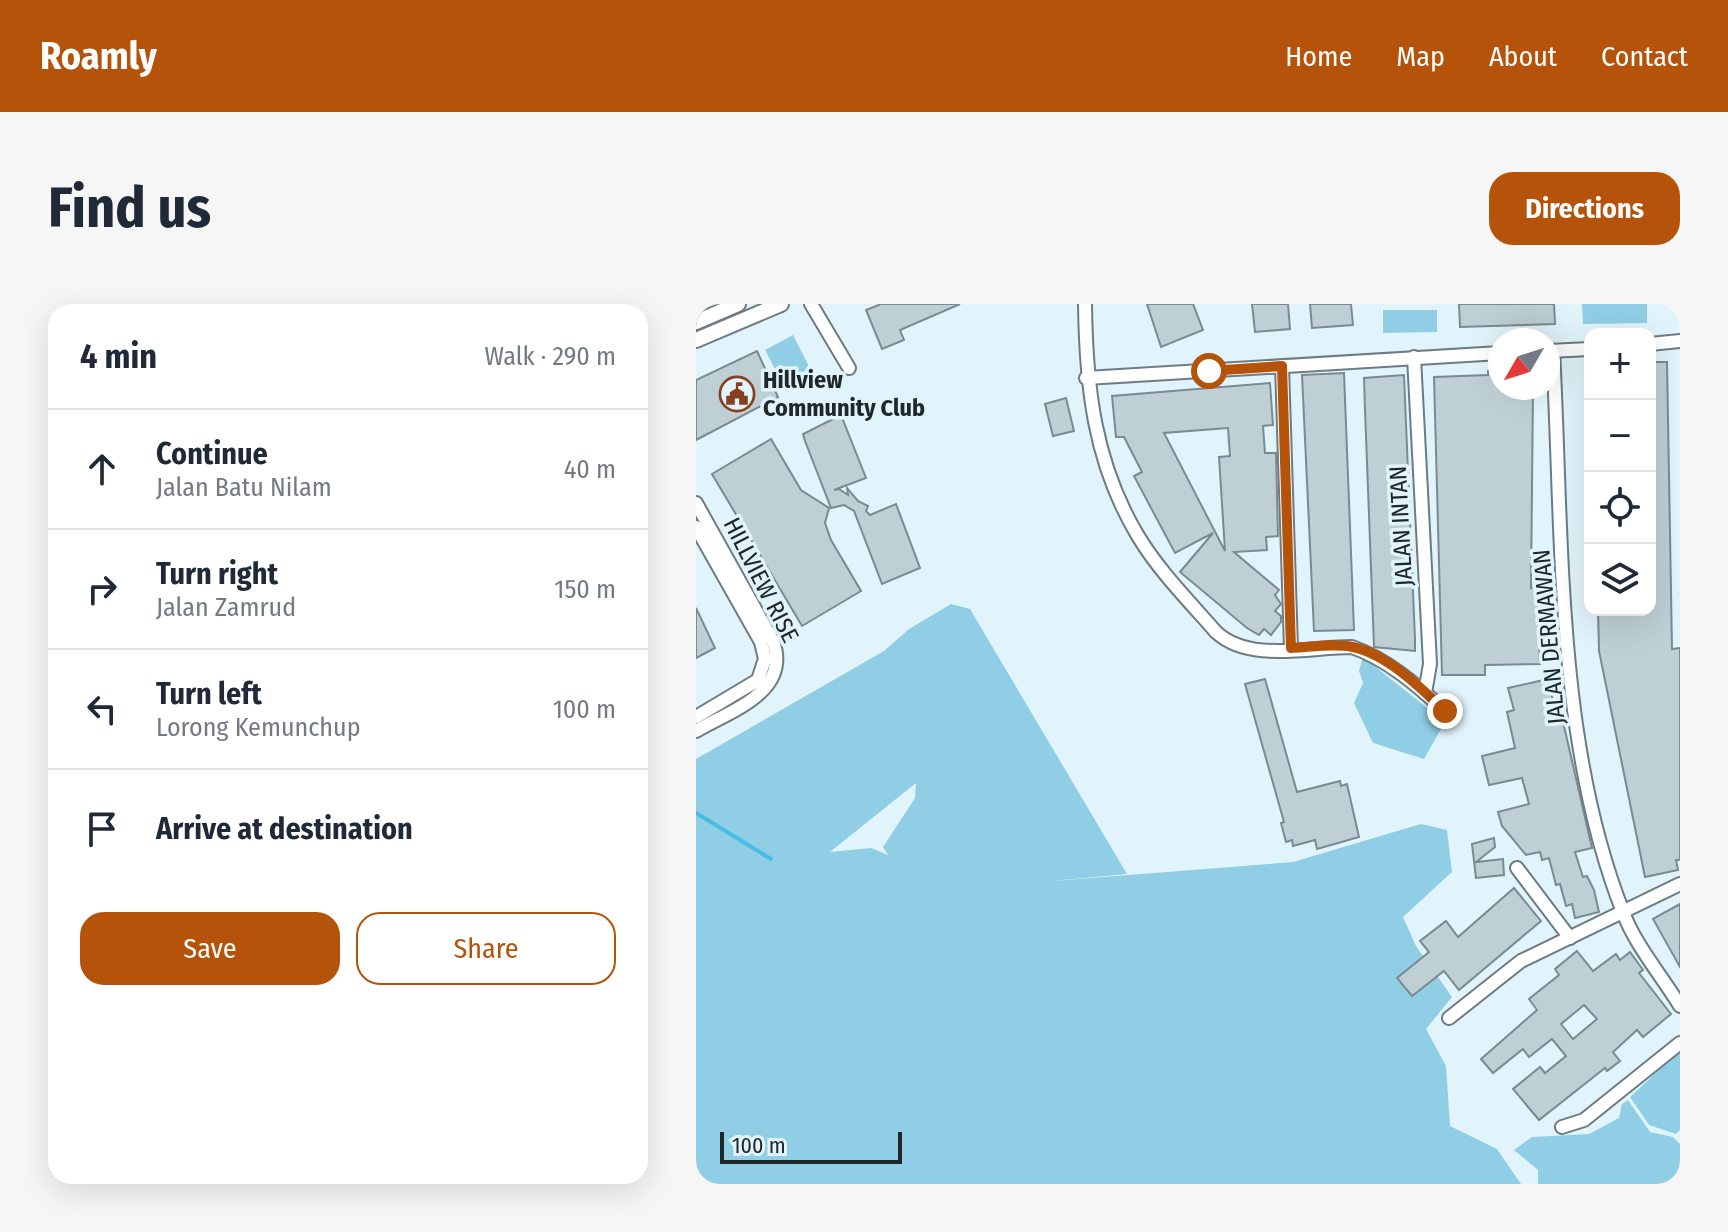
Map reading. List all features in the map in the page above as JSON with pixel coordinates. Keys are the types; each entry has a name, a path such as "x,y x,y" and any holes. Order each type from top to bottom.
{"street":[{"path":"696,322 738,304"},
{"path":"696,340 781,304"},
{"path":"811,304 849,368"},
{"path":"1085,304 1086,378 1105,461 1138,536 1216,632 1236,647 1352,647 1377,659 1445,711"},
{"path":"1656,343 1680,341"},
{"path":"1560,350 1584,349"},
{"path":"1086,378 1488,354"},
{"name":"JALAN INTAN","path":"1414,357 1430,664 1425,693"},
{"path":"1282,366 1291,648"},
{"name":"JALAN DERMAWAN","path":"1553,400 1570,664 1585,776 1623,914 1680,1006"},
{"name":"HILLVIEW RISE","path":"696,503 773,641 778,659 774,679 764,692 696,731"},
{"name":"HILLVIEW RISE","path":"696,527 761,642 765,659 758,680 696,717"},
{"path":"1517,868 1570,938"},
{"path":"1449,1018 1521,961 1680,884"},
{"path":"1562,1127 1584,1120 1680,1043"}],"shaded area":[{"path":"1582,304 1647,304 1647,323 1583,324"},
{"path":"1383,310 1437,310 1437,332 1383,333"},
{"path":"793,335 815,378 787,392 765,350"},
{"path":"951,604 970,609 1127,874 1052,881 1293,862 1421,824 1447,830 1452,872 1403,917 1416,946 1452,997 1426,1029 1446,1066 1450,1126 1497,1149 1521,1184 696,1184 696,759 884,651 909,629","holes":["916,783 915,798 883,847 888,855 871,848 830,852"]},
{"path":"1363,657 1445,722 1424,759 1373,743 1354,703 1363,683 1359,671"},
{"path":"1680,1050 1680,1130 1676,1134 1649,1125 1630,1097"},
{"path":"1628,1100 1650,1132 1673,1137 1680,1144 1680,1171 1674,1184 1538,1184 1538,1170 1514,1150 1532,1137 1589,1134 1619,1118 1622,1104"}],"building":[{"path":"881,304 960,304 900,330 904,340 882,349 866,310"},
{"path":"1147,304 1193,304 1203,330 1161,347"},
{"path":"1252,304 1288,304 1290,329 1255,332"},
{"path":"1310,304 1351,304 1353,325 1312,328"},
{"path":"1459,304 1554,304 1555,324 1460,327"},
{"name":"Hillview Community Club","path":"757,351 778,397 696,440 696,380"},
{"path":"1656,362 1667,362 1672,649 1680,648 1678,870 1645,877 1599,651 1598,616 1656,616"},
{"path":"1344,373 1354,630 1314,631 1302,375"},
{"path":"1404,375 1415,651 1374,647 1364,378"},
{"path":"1488,375 1488,400 1533,400 1531,588 1537,588 1540,664 1485,665 1485,675 1442,675 1434,377"},
{"path":"1270,383 1273,425 1263,426 1265,453 1276,453 1278,536 1266,537 1267,550 1234,552 1279,590 1275,595 1281,604 1275,611 1281,616 1281,622 1271,635 1264,629 1259,635 1247,628 1180,572 1213,533 1175,553 1134,476 1142,472 1124,437 1116,437 1112,396","holes":["1228,428 1230,456 1219,457 1225,551 1164,433"]},
{"path":"1066,398 1074,431 1053,436 1045,404"},
{"path":"841,415 866,478 834,490 839,489 848,495 847,488 858,501 868,506 866,511 870,515 896,504 920,568 882,584 854,511 844,505 831,508 803,434"},
{"path":"771,439 801,490 829,508 825,523 831,540 861,591 802,626 712,474"},
{"path":"696,608 715,648 696,658"},
{"path":"1265,679 1297,792 1340,781 1341,786 1347,784 1359,837 1317,849 1315,840 1293,846 1292,840 1286,842 1281,823 1284,822 1245,684"},
{"path":"1548,679 1553,701 1558,700 1592,848 1575,852 1583,877 1587,876 1594,890 1599,912 1575,918 1572,904 1566,906 1560,884 1556,885 1549,858 1542,860 1540,852 1526,855 1502,826 1498,812 1529,804 1522,778 1489,785 1482,756 1515,748 1507,712 1514,710 1508,688"},
{"path":"1494,838 1495,847 1476,862 1503,859 1504,875 1476,878 1472,844"},
{"path":"1514,888 1541,921 1459,990 1444,971 1412,996 1397,978 1429,952 1420,941 1446,921 1458,937"},
{"path":"1680,904 1680,967 1653,919"},
{"path":"1577,951 1593,971 1616,954 1620,960 1630,952 1643,970 1639,973 1671,1014 1643,1037 1637,1030 1613,1052 1620,1061 1607,1071 1605,1068 1539,1120 1513,1089 1540,1067 1545,1073 1566,1056 1552,1039 1529,1057 1523,1049 1493,1073 1481,1059 1537,1010 1529,999 1559,975 1555,969","holes":["1584,1005 1597,1019 1573,1039 1561,1024"]}],"waterway":[{"path":"696,813 771,859"}],"place":[{"name":"Hillview Community Club","path":"737,394"}],"route":[{"path":"1209,371 1282,366 1291,648 1352,647 1366,652 1425,693 1445,711"}]}
